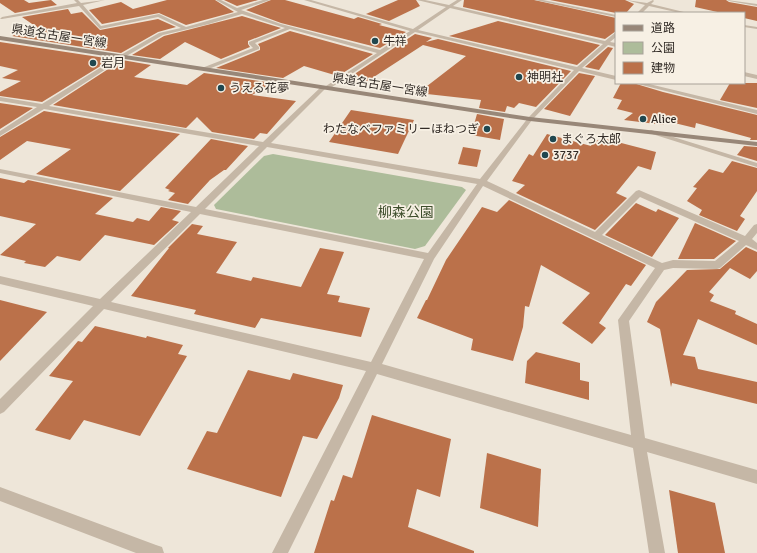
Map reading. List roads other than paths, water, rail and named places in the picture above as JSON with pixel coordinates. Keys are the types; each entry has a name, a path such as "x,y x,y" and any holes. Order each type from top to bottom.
{"main road":[{"name":"県道名古屋一宮線","path":"0,38 530,119 757,144"}],"street":[{"path":"76,0 100,28 159,15 186,28"},
{"path":"1,18 103,0"},
{"path":"218,0 240,10 289,28 380,52"},
{"path":"0,134 121,56 160,34 186,28 268,0"},
{"path":"306,0 414,30 615,78"},
{"path":"420,0 611,44"},
{"path":"0,408 102,304 326,88 460,0"},
{"path":"537,0 615,16"},
{"path":"628,0 682,12"},
{"path":"640,12 653,0"},
{"path":"729,0 757,5"},
{"path":"1,18 8,15 4,12"},
{"path":"745,26 757,28"},
{"path":"204,69 257,48 251,43 289,28"},
{"path":"280,553 430,257 482,182 530,119 578,69 611,44"},
{"path":"745,74 757,77"},
{"path":"642,84 757,112"},
{"path":"0,99 482,182 597,235 661,267"},
{"path":"650,132 757,165"},
{"path":"0,171 197,212 430,257"},
{"path":"597,235 639,193 746,240 757,247"},
{"path":"657,553 639,444 623,320 661,267 673,264 717,266 746,240 757,227"},
{"path":"0,280 375,368 757,477"},
{"path":"0,494 156,553"}],"place":[{"name":"牛祥","path":"375,41"},
{"name":"岩月","path":"93,63"},
{"name":"神明社","path":"519,77"},
{"name":"うえる花夢","path":"221,88"},
{"name":"Alice","path":"643,119"},
{"name":"わたなべファミリーほねつぎ","path":"487,129"},
{"name":"まぐろ太郎","path":"553,139"},
{"name":"3737","path":"545,155"}],"park label":[{"name":"柳森公園","path":"406,212"}]}
